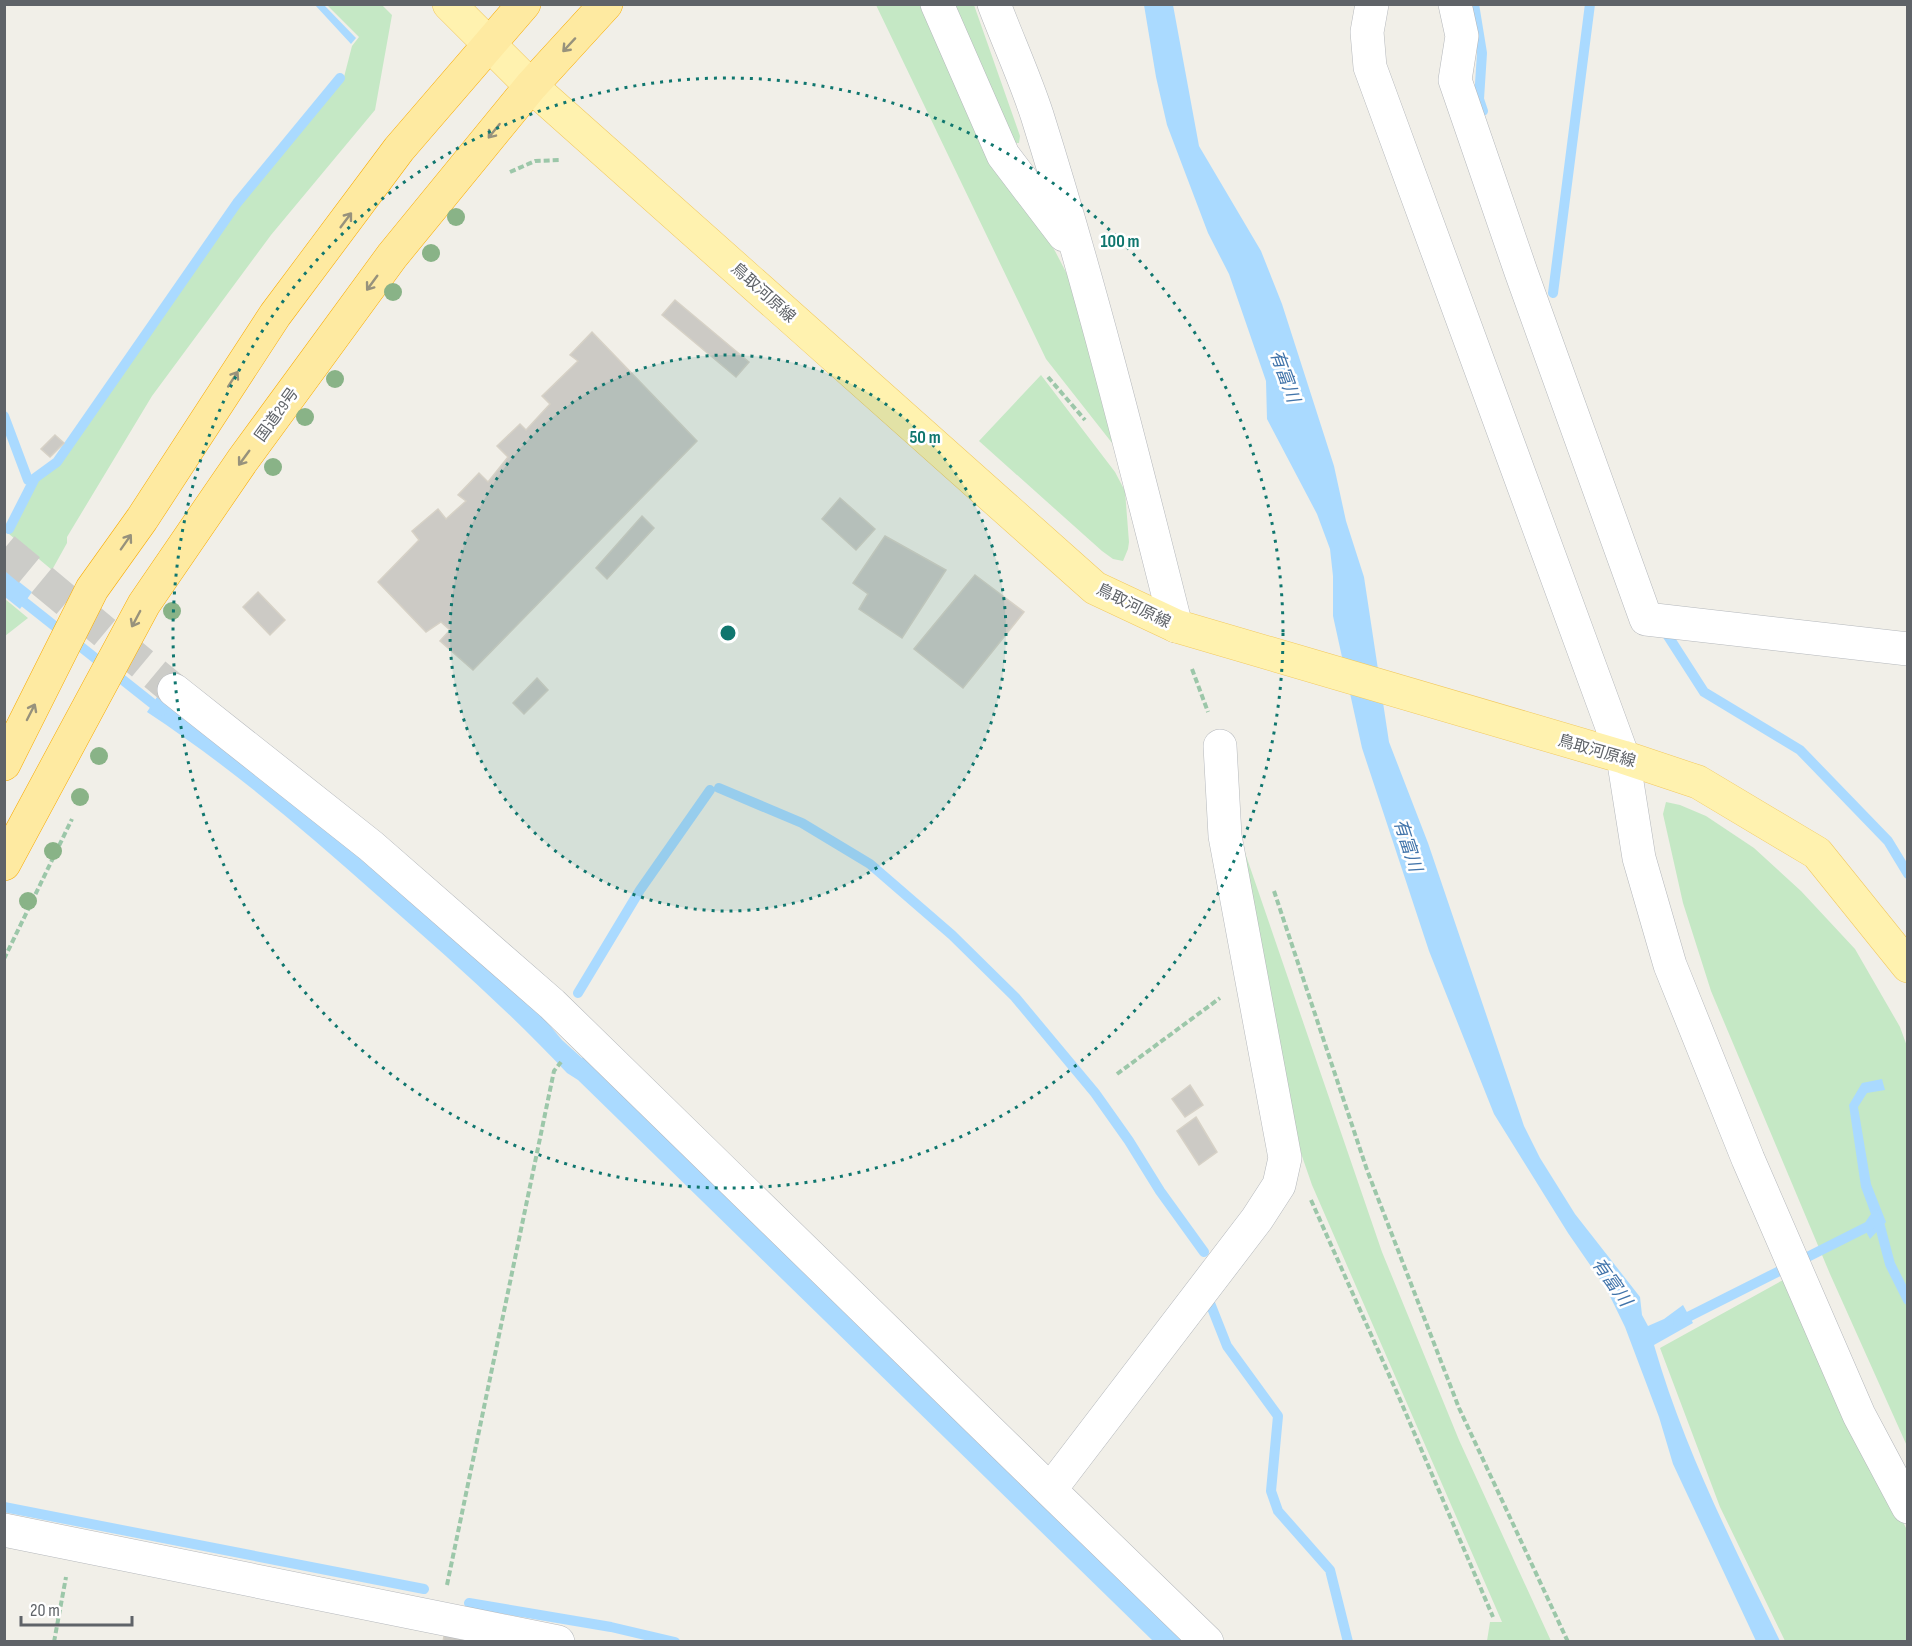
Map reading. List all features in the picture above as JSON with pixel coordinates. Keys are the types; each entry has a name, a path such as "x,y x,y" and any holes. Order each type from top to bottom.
{"highway":[{"path":"4,764 92,589 142,519 275,315 399,149 524,4"},
{"name":"国道29号","path":"4,864 144,604 242,461 392,256 531,86 606,4"}],"main road":[{"name":"鳥取河原線","path":"449,4 531,86 1095,588 1176,626 1623,757 1698,782 1817,853 1908,966"}],"street":[{"path":"937,4 1003,155 1076,251"},
{"path":"994,4 1036,114 1138,474 1176,626"},
{"path":"1372,4 1367,32 1370,67 1623,757 1639,858 1670,965 1748,1159 1859,1415 1908,1507"},
{"path":"1455,4 1462,36 1455,80 1521,272 1646,619 1908,649"},
{"path":"174,690 371,846 552,1004 1208,1641"},
{"path":"1050,1490 1257,1219 1279,1185 1285,1158 1225,836 1221,746"},
{"path":"4,1530 558,1641"}],"path":[{"path":"507,174 535,161 566,162"},
{"path":"1176,626 1221,746"},
{"path":"4,958 76,811"},
{"path":"1274,889 1367,1170 1459,1408 1568,1641"},
{"path":"1117,1074 1251,975"},
{"path":"441,1618 554,1071 581,1032"},
{"path":"1285,1158 1301,1179 1398,1395 1493,1617"},
{"path":"54,1641 72,1544"}],"green space":[{"path":"327,5 382,5 392,15 375,110 271,235 152,396 67,537 67,543 52,570 9,534 37,480 58,464 238,207 344,77 352,46 359,37"},
{"path":"876,5 928,5 996,157 1055,251 1068,276 1116,448 1046,359"},
{"path":"945,5 974,5 1020,136 1019,143 1015,143"},
{"path":"1041,375 1115,472 1125,491 1129,542 1123,561 1113,559 1102,551 979,441"},
{"path":"5,599 28,618 4,636"},
{"path":"1666,802 1706,816 1754,848 1801,891 1855,949 1900,1027 1908,1049 1907,1446 1830,1274 1711,991 1683,903 1663,814"},
{"path":"1241,841 1382,1252 1459,1440 1551,1641 1487,1641 1490,1622 1502,1622 1312,1185 1296,1139"},
{"path":"1792,1275 1859,1434 1907,1530 1907,1641 1785,1641 1720,1507 1660,1348"}],"water":[{"path":"315,5 324,5 356,38 351,44"},
{"name":"有富川","path":"1144,5 1173,5 1199,146 1261,251 1282,304 1334,466 1346,521 1364,577 1389,742 1428,843 1524,1126 1540,1158 1575,1214 1640,1297 1642,1315 1648,1326 1664,1319 1683,1305 1693,1323 1654,1345 1666,1384 1695,1459 1727,1533 1780,1641 1756,1641 1673,1464 1659,1417 1625,1327 1606,1288 1568,1233 1494,1114 1429,951 1362,748 1333,616 1330,549 1317,514 1267,419 1266,381 1229,274 1208,233 1167,125"},
{"path":"4,570 32,592 20,609 5,597"},
{"path":"159,694 351,839 537,1010 562,1040 582,1058 588,1056 1191,1641 1153,1641 475,982 294,823 207,754 147,712"},
{"path":"1882,1079 1885,1090 1867,1093 1858,1107 1871,1184 1886,1222 1870,1239 1863,1226 1871,1214 1861,1187 1849,1105 1862,1083"}],"building":[{"path":"675,300 749,362 736,377 662,315"},
{"path":"592,332 697,441 473,670 440,641 450,630 441,622 426,632 378,582 419,540 412,531 438,509 446,519 466,501 458,495 479,473 488,482 508,457 497,446 520,424 526,430 550,404 542,396 578,361 570,355"},
{"path":"55,435 64,443 50,457 41,449"},
{"path":"840,498 875,529 856,550 822,519"},
{"path":"642,516 654,528 607,579 596,568"},
{"path":"885,536 946,570 902,638 859,609 868,594 853,583"},
{"path":"975,575 1024,612 963,688 914,649"},
{"path":"258,592 285,620 270,635 243,607"},
{"path":"537,678 548,690 524,714 513,703"},
{"path":"1190,1085 1203,1105 1185,1117 1172,1099"},
{"path":"1196,1117 1217,1152 1199,1165 1177,1131"},
{"path":"445,1631 463,1636 462,1642 443,1642"}],"waterway":[{"path":"1474,4 1482,53 1479,99 1483,111"},
{"path":"1553,293 1590,4"},
{"path":"9,529 35,478 57,462 237,203 340,78"},
{"path":"4,416 28,480"},
{"path":"4,586 162,711"},
{"path":"1668,636 1704,692 1800,750 1888,841 1908,874"},
{"path":"719,788 802,823 870,864 952,935 1015,997 1095,1093 1129,1141 1160,1191 1204,1252"},
{"path":"578,993 640,890 710,790"},
{"path":"1877,1215 1890,1264 1908,1300"},
{"path":"1678,1322 1869,1226 1873,1220"},
{"path":"1210,1303 1227,1346 1278,1416 1271,1491 1278,1511 1330,1570 1348,1642"},
{"path":"4,1507 424,1589"},
{"path":"469,1603 611,1627 675,1642"}],"tunnel":[{"path":"4,549 174,690"}]}
